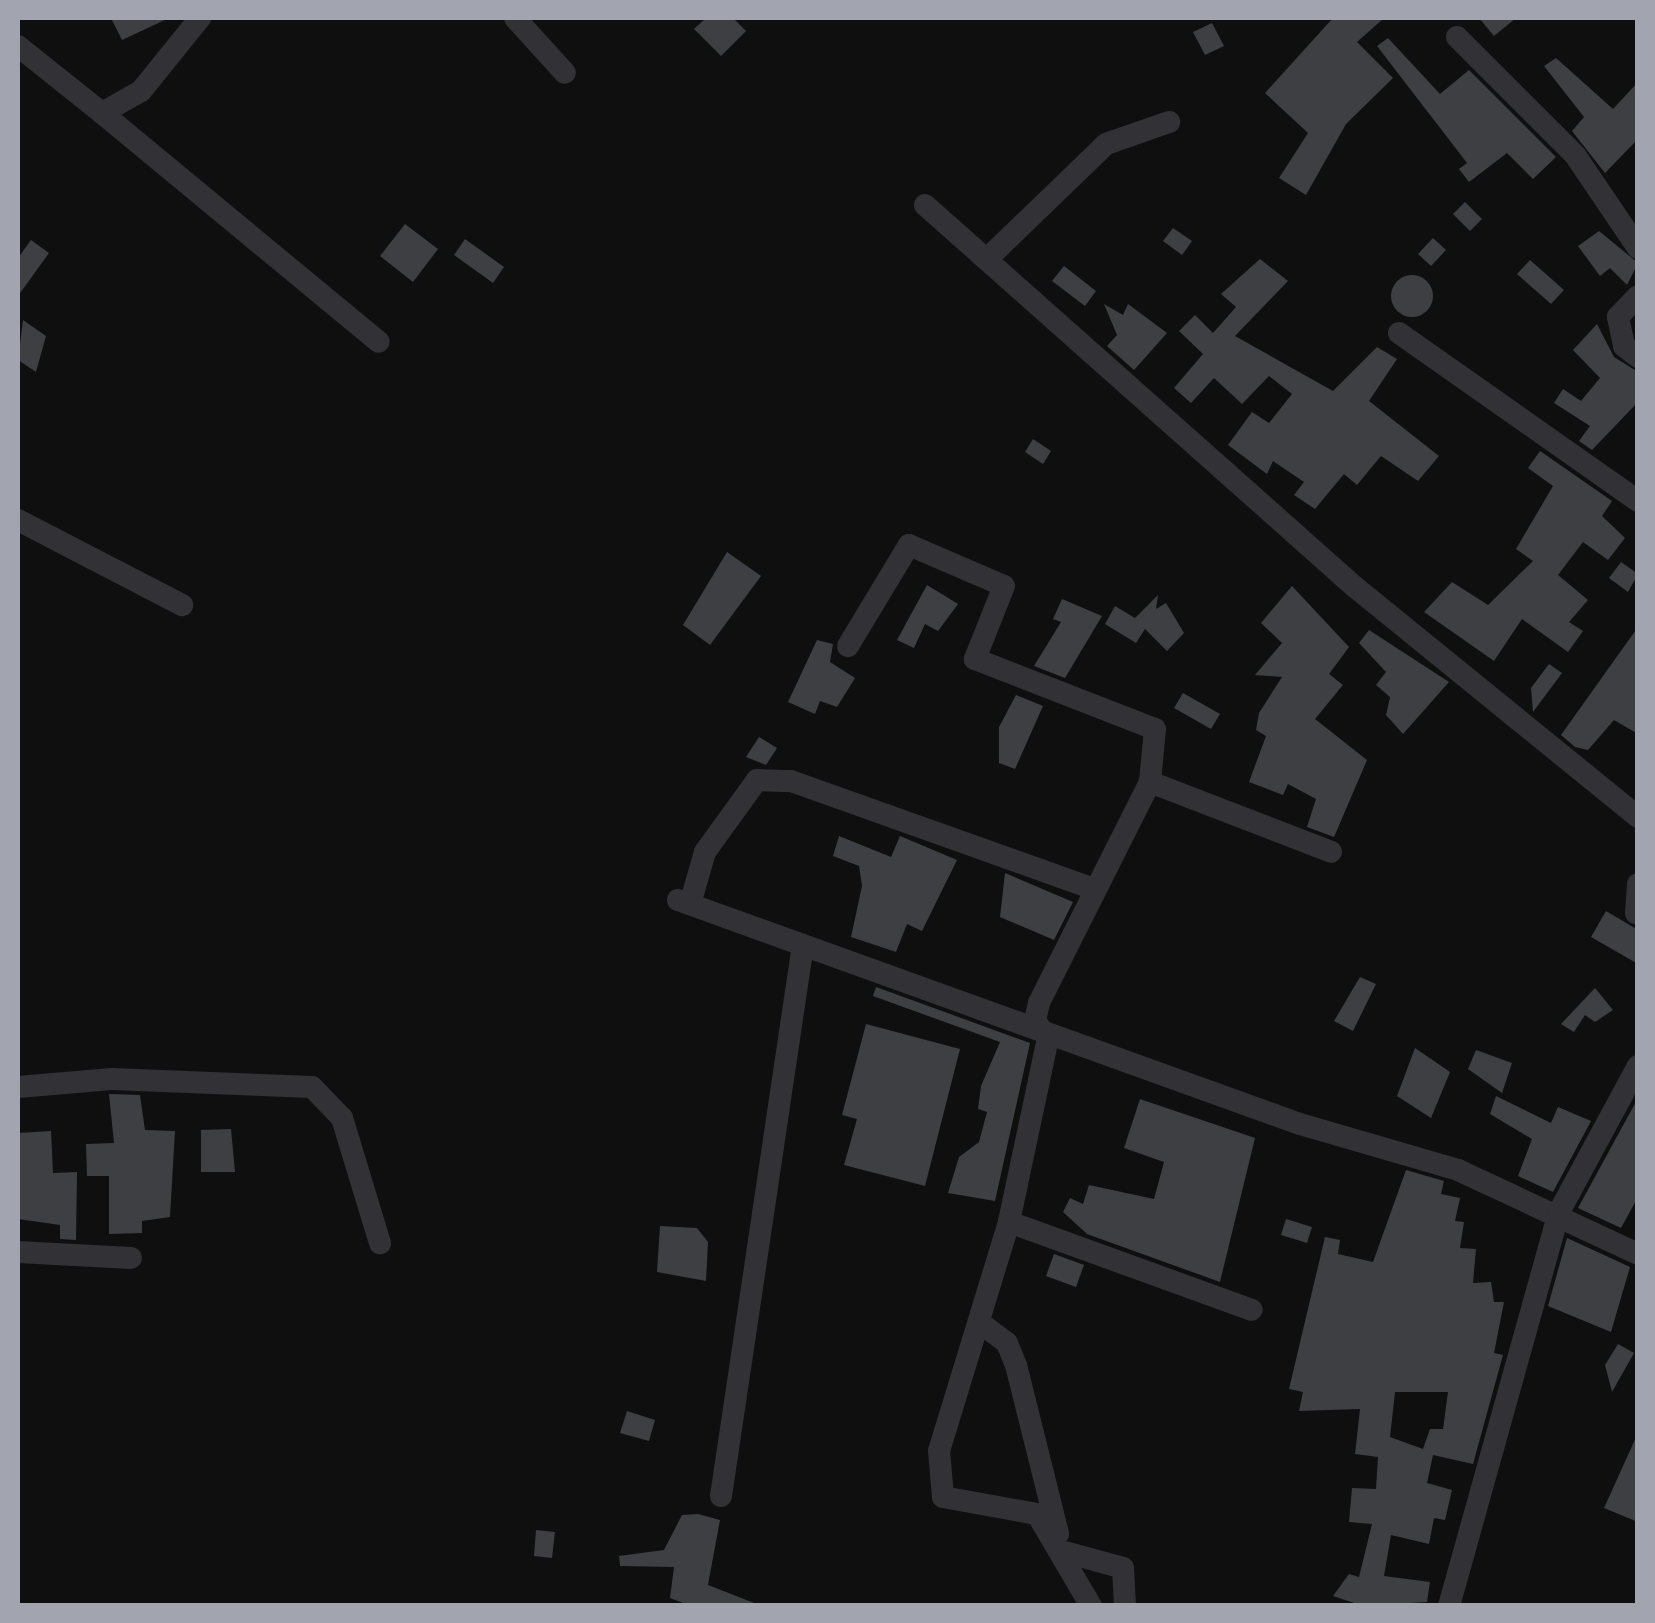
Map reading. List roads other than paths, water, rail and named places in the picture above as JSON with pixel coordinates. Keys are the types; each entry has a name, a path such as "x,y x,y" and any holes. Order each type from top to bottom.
{"street":[{"path":"102,114 141,91 200,18"},
{"path":"515,18 565,73"},
{"path":"1458,37 1575,155 1635,238"},
{"path":"18,46 379,342"},
{"path":"987,259 1106,144 1169,122"},
{"path":"926,205 1356,587 1638,817"},
{"path":"1638,296 1618,317 1624,346 1638,357"},
{"path":"1399,333 1638,501"},
{"path":"18,520 182,604"},
{"path":"848,646 909,545 1004,586 976,660 1155,730 1150,782 1094,888 1036,1021"},
{"path":"1094,888 792,780 756,780 705,852 684,902 1036,1021 1558,1212 1638,1254"},
{"path":"1150,782 1331,852"},
{"path":"1636,912 1638,884"},
{"path":"722,1496 803,944"},
{"path":"1036,1021 1048,1038 983,1326 939,1451 943,1497 1037,1514 1063,1549 1091,1606"},
{"path":"1448,1606 1558,1212 1638,1066"},
{"path":"18,1088 112,1079 312,1087 342,1118 380,1243"},
{"path":"1009,1222 1252,1310"},
{"path":"18,1252 131,1258"},
{"path":"983,1326 1008,1343 1016,1365 1063,1549"},
{"path":"1063,1549 1123,1568 1125,1606"}]}
